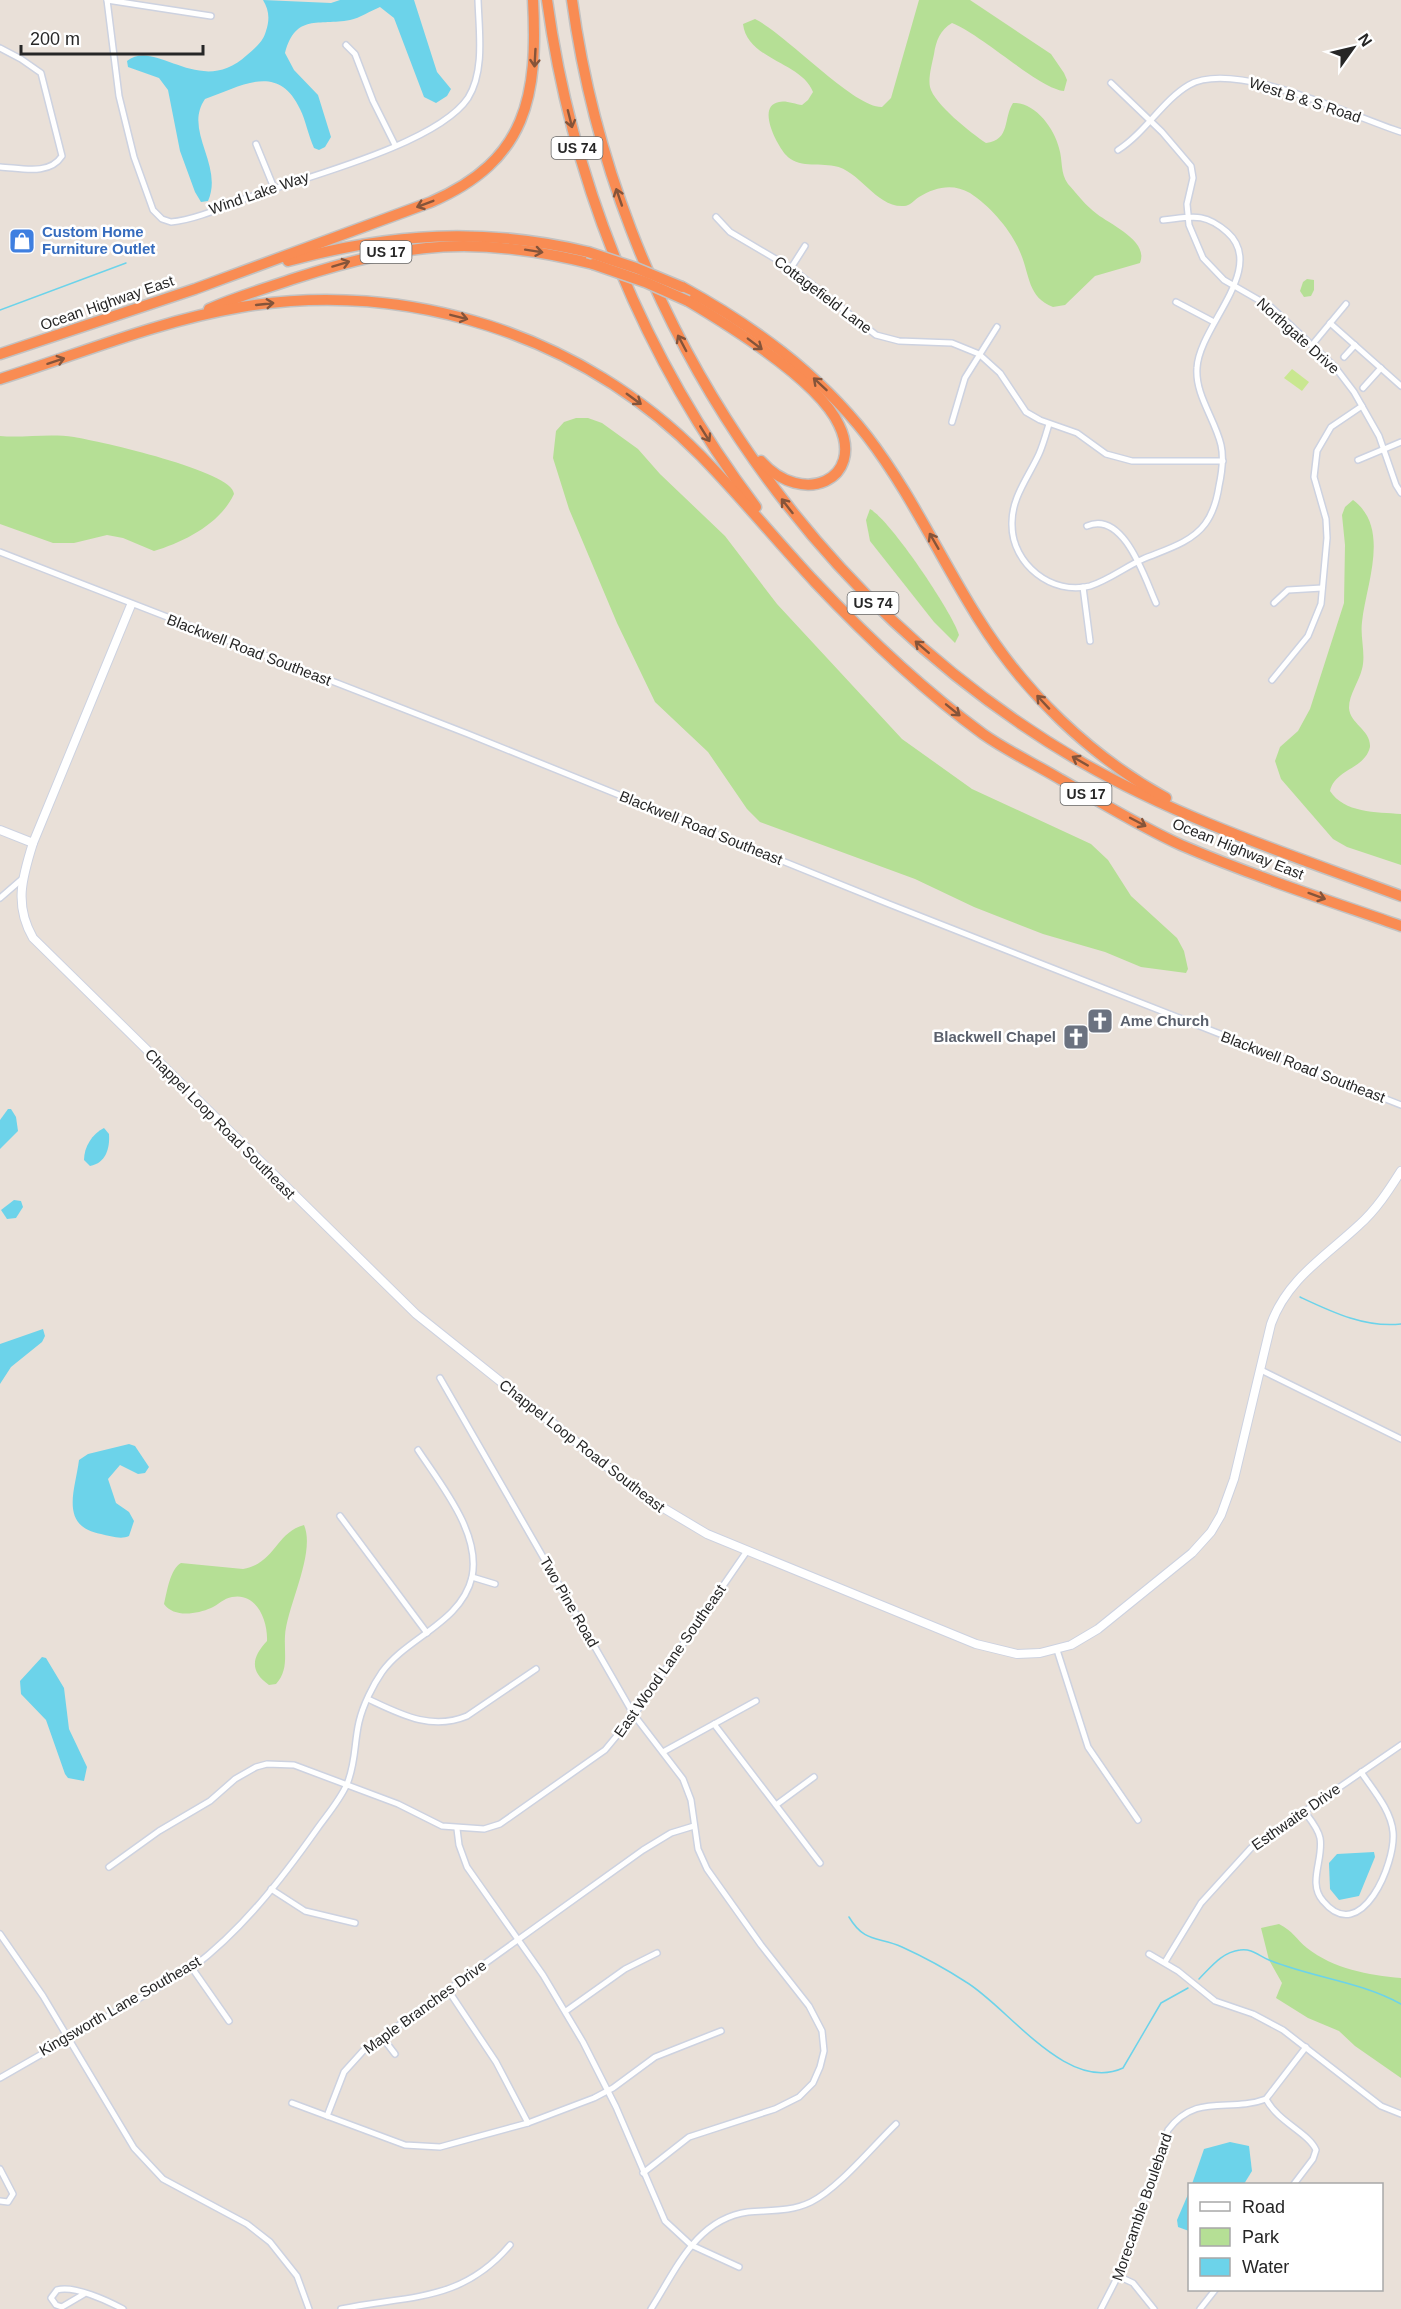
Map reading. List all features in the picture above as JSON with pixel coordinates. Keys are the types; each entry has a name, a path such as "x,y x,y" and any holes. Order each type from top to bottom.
{"highway":[{"path":"224,278 431,202 457,190 483,170 512,136 526,107 535,63 534,0"},
{"name":"US 74","path":"547,0 576,143 598,214 628,291 672,379 727,468 818,585"},
{"name":"US 74","path":"572,0 586,79 625,215 678,336 724,416 773,488 836,564 897,625 964,683 1084,764 1168,807 1227,831"},
{"name":"US 17","path":"224,278 341,247 418,236 509,238 588,252 682,287 764,336 806,371 856,422 904,489 985,629 1022,678 1059,718 1131,777 1227,831"},
{"name":"US 17","path":"0,379 187,319 235,298 334,266 407,248 485,246 548,254 593,264 645,282 688,301 750,340 821,401 835,417 842,432 845,449 841,464 832,477 817,485 801,487 784,481 767,468 724,416"},
{"name":"Ocean Highway East","path":"0,354 224,278"},
{"path":"187,319 264,304 328,300 364,301 401,305 466,318 526,339 604,378 671,428 722,478 818,585"},
{"name":"Ocean Highway East","path":"818,585 883,649 986,736 1176,843 1240,869 1401,926"},
{"name":"Ocean Highway East","path":"1227,831 1401,896"}],"street":[{"path":"107,0 211,16"},
{"name":"Wind Lake Way","path":"107,0 111,48 124,117 140,177 156,214 166,221 177,221 395,145 446,119 468,98 478,76 478,0"},
{"path":"346,45 357,59 373,101 395,145"},
{"path":"0,48 41,73 62,156 57,164 44,170 0,167"},
{"name":"West B & S Road","path":"1118,150 1152,122 1187,86 1221,76 1282,90 1401,132"},
{"name":"Northgate Drive","path":"1111,83 1152,122 1191,166 1193,178 1188,197 1188,217 1191,234 1203,258 1216,273 1233,286 1265,302 1342,375 1362,406 1385,450 1396,485 1401,493"},
{"path":"256,144 274,188"},
{"name":"Cottagefield Lane","path":"716,217 730,232 791,268 876,335 899,341 952,343 979,354 1000,374 1020,406 1048,424 1071,430 1106,454 1123,460 1223,461"},
{"path":"1048,424 1040,452 1016,500 1012,525 1014,544 1029,568 1044,579 1059,585 1083,587 1098,583 1184,541 1203,527 1215,507 1223,461 1218,437 1197,377 1200,351 1233,286 1240,264 1235,241 1212,220 1188,217 1163,220"},
{"path":"791,268 805,246"},
{"path":"1176,302 1214,322"},
{"path":"1312,345 1346,304"},
{"path":"1330,323 1401,386"},
{"path":"952,422 961,387 997,327"},
{"path":"1344,357 1355,345"},
{"path":"1363,388 1381,368"},
{"path":"1272,680 1281,673 1312,630 1319,612 1327,538 1324,511 1315,486 1314,459 1326,432 1338,421 1362,406"},
{"path":"1358,460 1401,442"},
{"path":"1087,526 1100,524 1112,529 1129,546 1156,603"},
{"name":"Blackwell Road Southeast","path":"0,552 131,605 468,734 856,891 1401,1105"},
{"path":"1083,587 1090,641"},
{"path":"1274,603 1288,590 1322,588"},
{"name":"Chappel Loop Road Southeast","path":"131,605 33,843 22,879 20,890 24,918 42,949 416,1314 665,1511 747,1551 984,1647 1017,1654 1057,1650 1083,1639 1109,1622 1192,1553 1211,1532 1227,1503 1271,1324 1280,1302 1309,1268 1371,1213 1401,1171"},
{"path":"0,830 33,843"},
{"path":"0,898 22,879"},
{"path":"1261,1370 1401,1439"},
{"name":"Two Pine Road","path":"440,1378 634,1714 686,1786 698,1849 713,1878 815,2013 824,2040 823,2059 813,2083 792,2102 697,2133 643,2173"},
{"path":"418,1450 464,1525 471,1546 472,1577 495,1584"},
{"path":"340,1516 427,1632"},
{"name":"East Wood Lane Southeast","path":"109,1867 159,1831 210,1801 235,1779 256,1767 267,1764 294,1765 398,1804 442,1826 457,1829 484,1829 512,1818 605,1750 634,1714 747,1551"},
{"name":"Kingsworth Lane Southeast","path":"0,2078 67,2037 192,1968 230,1937 312,1836 346,1785 355,1760 359,1721 368,1699 388,1666 442,1622 462,1598 472,1577"},
{"path":"1057,1650 1088,1747 1138,1820"},
{"path":"368,1699 409,1718 425,1722 455,1721 467,1716 536,1669"},
{"path":"663,1752 756,1701"},
{"path":"714,1724 820,1863"},
{"name":"Esthwaite Drive","path":"1165,1962 1201,1903 1254,1844 1401,1745"},
{"path":"1304,1811 1320,1841 1316,1884 1320,1896 1338,1911 1350,1912 1362,1909 1372,1900 1383,1879 1393,1838 1389,1816 1361,1772"},
{"path":"776,1805 813,1777"},
{"name":"Maple Branches Drive","path":"327,2116 339,2081 349,2065 382,2037 653,1843 672,1833 694,1826"},
{"path":"457,1829 459,1845 467,1867 566,2011 608,2090 665,2221 691,2244 739,2267"},
{"path":"271,1889 304,1911 355,1923"},
{"path":"0,1934 67,2037 121,2131 148,2165 163,2179 241,2221 270,2242 297,2276 309,2309"},
{"path":"566,2011 617,1974 657,1953"},
{"path":"1149,1953 1165,1962 1215,2001 1260,2017 1306,2047 1381,2106 1401,2115"},
{"path":"192,1968 229,2021"},
{"path":"448,1990 496,2062 528,2123"},
{"path":"292,2103 405,2145 422,2148 440,2147 528,2123 608,2090 654,2057 721,2031"},
{"path":"382,2037 395,2054"},
{"path":"1295,2183 1313,2159 1316,2150 1310,2141 1277,2116 1266,2099 1306,2047"},
{"name":"Morecamble Boulebard","path":"1101,2309 1118,2276 1161,2144 1172,2124 1198,2107 1266,2099"},
{"path":"651,2309 691,2244 713,2225 746,2212 785,2211 812,2202 834,2185 896,2124"},
{"path":"0,2172 13,2194 10,2201 0,2201"},
{"path":"341,2309 369,2303 421,2298 452,2288 497,2260 510,2245"},
{"path":"1118,2276 1133,2283 1154,2309"},
{"path":"84,2294 62,2307 56,2305 51,2298 60,2289 74,2289 123,2309"},
{"path":"1200,2309 1214,2291"}],"green space":[{"path":"919,0 970,0 1051,54 1067,80 1064,91 1040,81 952,23 944,29 937,40 930,71 930,87 938,102 946,110 986,143 994,141 1003,133 1013,103 1029,107 1036,112 1053,132 1068,184 1093,211 1134,241 1141,255 1140,263 1095,276 1065,305 1053,307 1045,303 1034,291 1020,252 1005,227 985,205 970,193 957,188 944,188 925,194 906,206 894,205 876,195 843,169 796,162 786,155 770,126 769,111 772,105 781,102 802,105 813,92 798,74 754,46 743,24 755,19 855,96 882,107 891,98"},
{"path":"1307,279 1314,280 1314,290 1311,296 1304,297 1300,291 1303,282"},
{"path":"1292,369 1309,382 1302,391 1284,378"},
{"path":"576,418 588,418 602,423 638,449 660,474 725,536 777,604 902,739 972,789 1091,844 1108,860 1131,896 1177,938 1184,951 1188,969 1186,973 1141,967 1105,952 1043,934 974,907 915,879 760,822 747,809 708,752 655,702 617,623 569,509 553,458 556,431 564,422"},
{"path":"0,436 65,436 135,451 163,458 212,476 228,485 234,494 228,505 210,523 177,543 154,551 123,538 107,535 74,543 53,543 0,524"},
{"path":"1353,500 1364,512 1371,526 1374,541 1371,574 1362,622 1363,663 1349,708 1350,714 1367,736 1370,747 1362,760 1338,778 1330,791 1343,804 1361,810 1401,814 1401,865 1347,847 1333,839 1281,779 1275,761 1280,747 1298,731 1310,709 1344,603 1345,545 1342,515 1345,507"},
{"path":"870,509 880,517 906,548 933,588 959,635 955,643 934,622 870,541 866,520"},
{"path":"304,1525 307,1537 304,1565 287,1624 283,1673 276,1684 269,1685 258,1674 255,1664 258,1653 267,1641 267,1633 263,1617 254,1603 241,1597 232,1597 214,1607 186,1614 174,1611 164,1604 174,1570 181,1563 243,1569 254,1566 269,1555 287,1534"},
{"path":"1279,1924 1307,1948 1328,1961 1364,1973 1401,1978 1401,2078 1355,2046 1339,2031 1308,2018 1276,1998 1282,1983 1269,1960 1261,1928"}],"water":[{"path":"263,0 331,3 340,0 414,0 437,72 451,89 447,96 436,103 424,97 394,18 380,7 358,18 302,27 295,32 285,53 294,70 318,95 331,137 325,147 319,150 314,148 300,109 291,95 281,86 270,82 246,84 205,99 199,111 198,123 211,174 212,188 208,201 201,202 180,151 168,90 159,78 128,67 127,61 139,56 151,57 196,70 213,71 230,67 247,55 263,38 267,27 268,11"},
{"path":"8,1109 11,1109 16,1117 18,1131 0,1149 0,1120"},
{"path":"104,1128 109,1134 108,1149 100,1162 90,1166 84,1160 85,1150 92,1137"},
{"path":"14,1200 21,1201 23,1207 16,1218 7,1219 1,1210"},
{"path":"43,1329 45,1336 42,1342 11,1367 0,1384 0,1344"},
{"path":"129,1444 135,1446 149,1467 145,1473 138,1474 120,1465 108,1479 116,1503 129,1512 134,1521 129,1536 115,1537 88,1530 79,1523 73,1506 79,1460 88,1454"},
{"path":"42,1657 46,1658 64,1688 69,1729 87,1767 84,1781 68,1778 65,1774 46,1720 21,1694 20,1681"},
{"path":"1374,1852 1375,1857 1359,1896 1339,1900 1330,1889 1329,1863 1337,1854"},
{"path":"1230,2142 1249,2146 1252,2171 1245,2183 1192,2183 1204,2149"},
{"path":"1188,2194 1188,2231 1178,2227 1177,2220"}],"waterway":[{"path":"0,310 126,263"},
{"path":"1300,1297 1349,1318 1375,1324 1401,1324"},
{"path":"849,1917 861,1932 910,1951 966,1982 983,1994 1039,2044 1060,2059 1081,2069 1102,2073 1123,2068 1161,2003 1188,1988"},
{"path":"1199,1979 1217,1961 1228,1954 1248,1950 1286,1966 1369,1990 1401,2004"}],"place":[{"name":"Custom Home Furniture Outlet","path":"22,241"},
{"name":"Ame Church","path":"1100,1021"},
{"name":"Blackwell Chapel","path":"1076,1037"}]}
